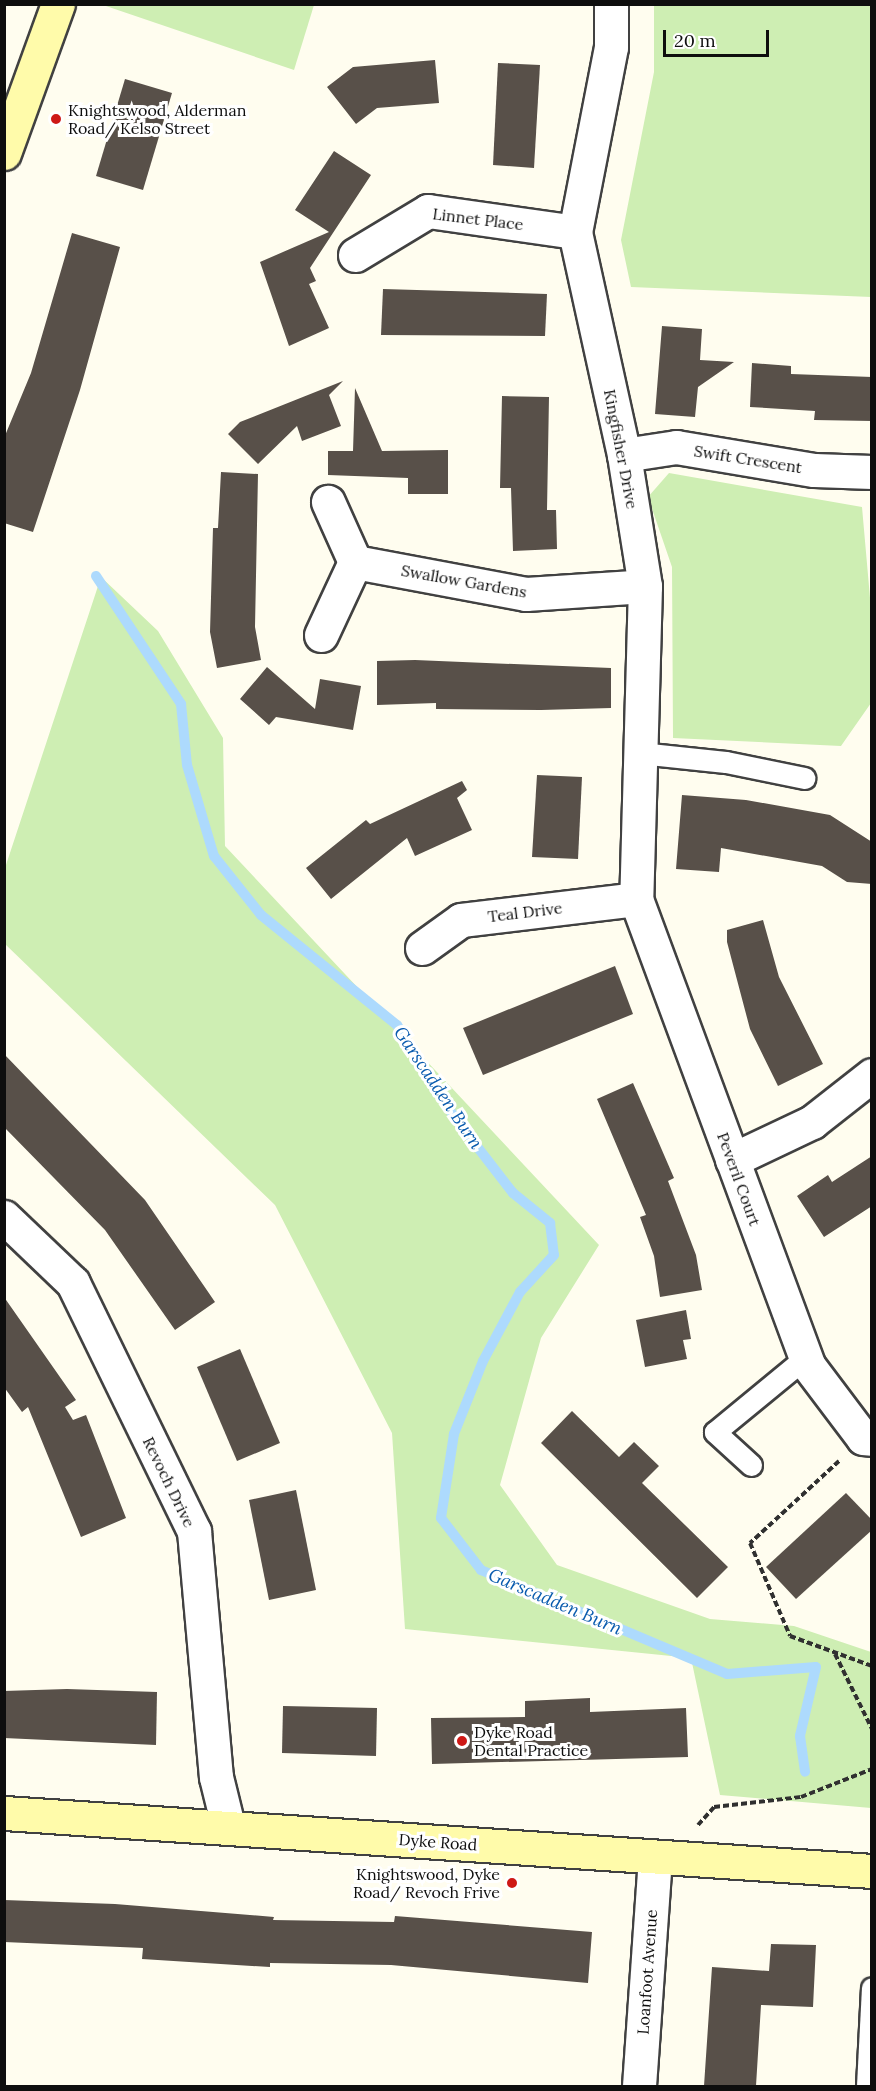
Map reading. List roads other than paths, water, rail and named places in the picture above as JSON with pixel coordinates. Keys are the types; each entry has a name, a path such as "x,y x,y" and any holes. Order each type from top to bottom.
{"street":[{"path":"4,153 58,4"},
{"name":"Kingfisher Drive","path":"611,4 611,47 575,232 624,455 645,586 636,898"},
{"name":"Linnet Place","path":"355,255 428,211 575,232"},
{"name":"Swift Crescent","path":"624,455 676,447 814,470 872,472"},
{"path":"321,635 355,562 328,502"},
{"name":"Swallow Gardens","path":"355,562 526,594 645,586"},
{"name":"Teal Drive","path":"422,948 460,920 636,898"},
{"name":"Peveril Court","path":"636,898 805,1358 868,1439"},
{"path":"732,1160 812,1122 872,1075"},
{"name":"Revoch Drive","path":"4,1217 73,1283 194,1531 216,1777 228,1827"},
{"name":"Dyke Road","path":"4,1813 690,1861 872,1871"},
{"name":"Loanfoot Avenue","path":"639,2086 655,1858"}],"lane":[{"path":"640,753 726,762 804,778"},
{"path":"751,1465 715,1432 805,1358"},
{"path":"867,2086 872,1988"}],"waterway":[{"name":"Garscadden Burn","path":"96,576 181,704 187,765 214,856 261,915 397,1025 455,1118 513,1193 550,1223 554,1255 520,1292 483,1361 454,1434 441,1518 481,1570 727,1674 816,1667 800,1736 805,1772"}],"place":[{"name":"Knightswood, Alderman Road/ Kelso Street","path":"56,119"},
{"name":"Dyke Road Dental Practice","path":"462,1741"},
{"name":"Knightswood, Dyke Road/ Revoch Frive","path":"512,1883"}]}
